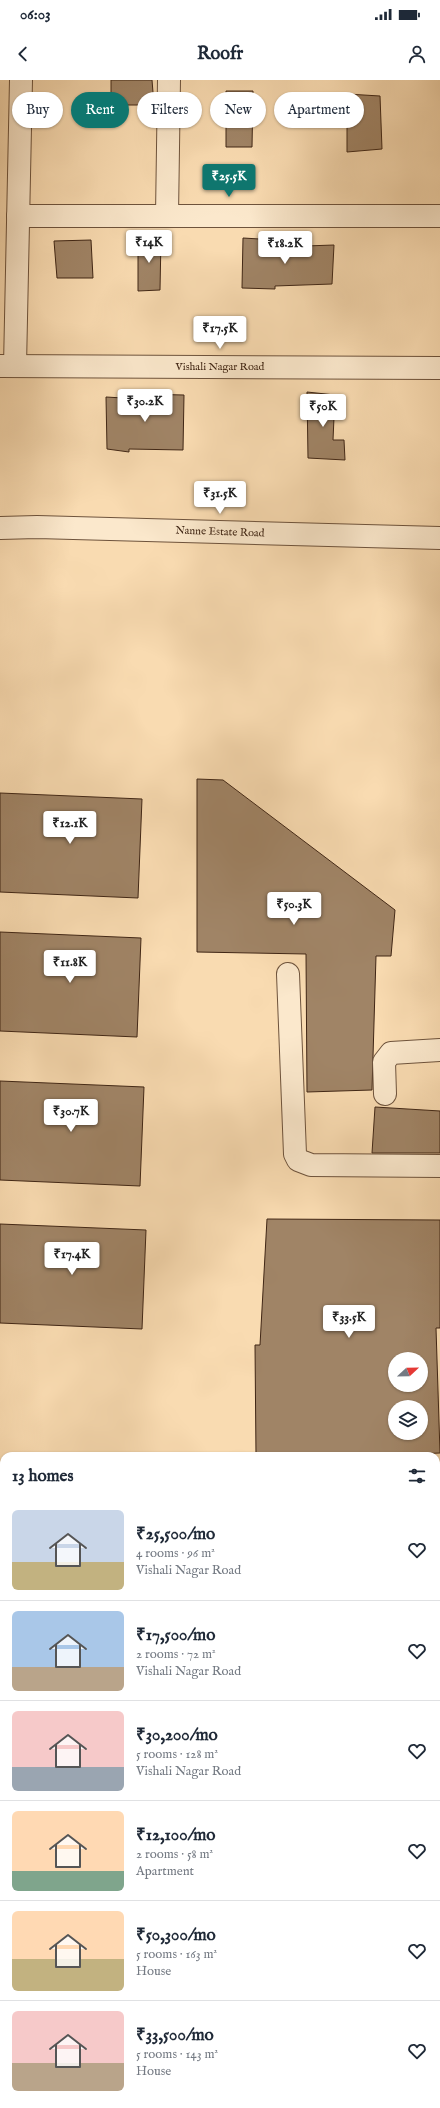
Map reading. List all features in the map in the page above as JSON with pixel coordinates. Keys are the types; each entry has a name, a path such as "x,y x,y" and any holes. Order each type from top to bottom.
{"street":[{"path":"8,366 18,216 21,80"},
{"path":"167,215 169,80"},
{"path":"18,216 440,216"},
{"name":"Vishali Nagar Road","path":"8,366 440,368"},
{"name":"Nanne Estate Road","path":"0,528 38,527 440,538"},
{"path":"288,974 295,1154 298,1160 311,1165 440,1166"},
{"path":"385,1094 384,1062 391,1053 440,1050"}],"building":[{"path":"111,80 152,80 153,92 137,92 137,105 129,105 129,92 111,92"},
{"path":"226,91 253,91 253,92"},
{"path":"364,95 380,96 382,149 347,152 347,128 364,128"},
{"path":"226,128 252,128 252,147 226,147"},
{"path":"138,236 161,239 160,290 138,291"},
{"path":"243,238 276,240 276,247 334,245 332,284 275,286 275,289 242,288"},
{"path":"91,240 93,278 57,278 54,241"},
{"path":"307,392 335,395 333,440 344,440 345,460 308,458"},
{"path":"140,394 184,395 183,450 129,449 129,452 107,449 106,397 140,399"},
{"path":"197,779 223,780 395,910 391,956 376,956 372,1090 307,1092 306,954 197,952"},
{"path":"0,793 142,799 138,898 0,892"},
{"path":"0,932 141,938 137,1037 0,1031"},
{"path":"0,1081 144,1087 140,1186 0,1180"},
{"path":"375,1107 440,1111 440,1153 372,1153"},
{"path":"267,1219 440,1220 440,1328 436,1328 440,1452 256,1452 255,1345 260,1345"},
{"path":"0,1224 146,1230 142,1329 0,1323"}]}
